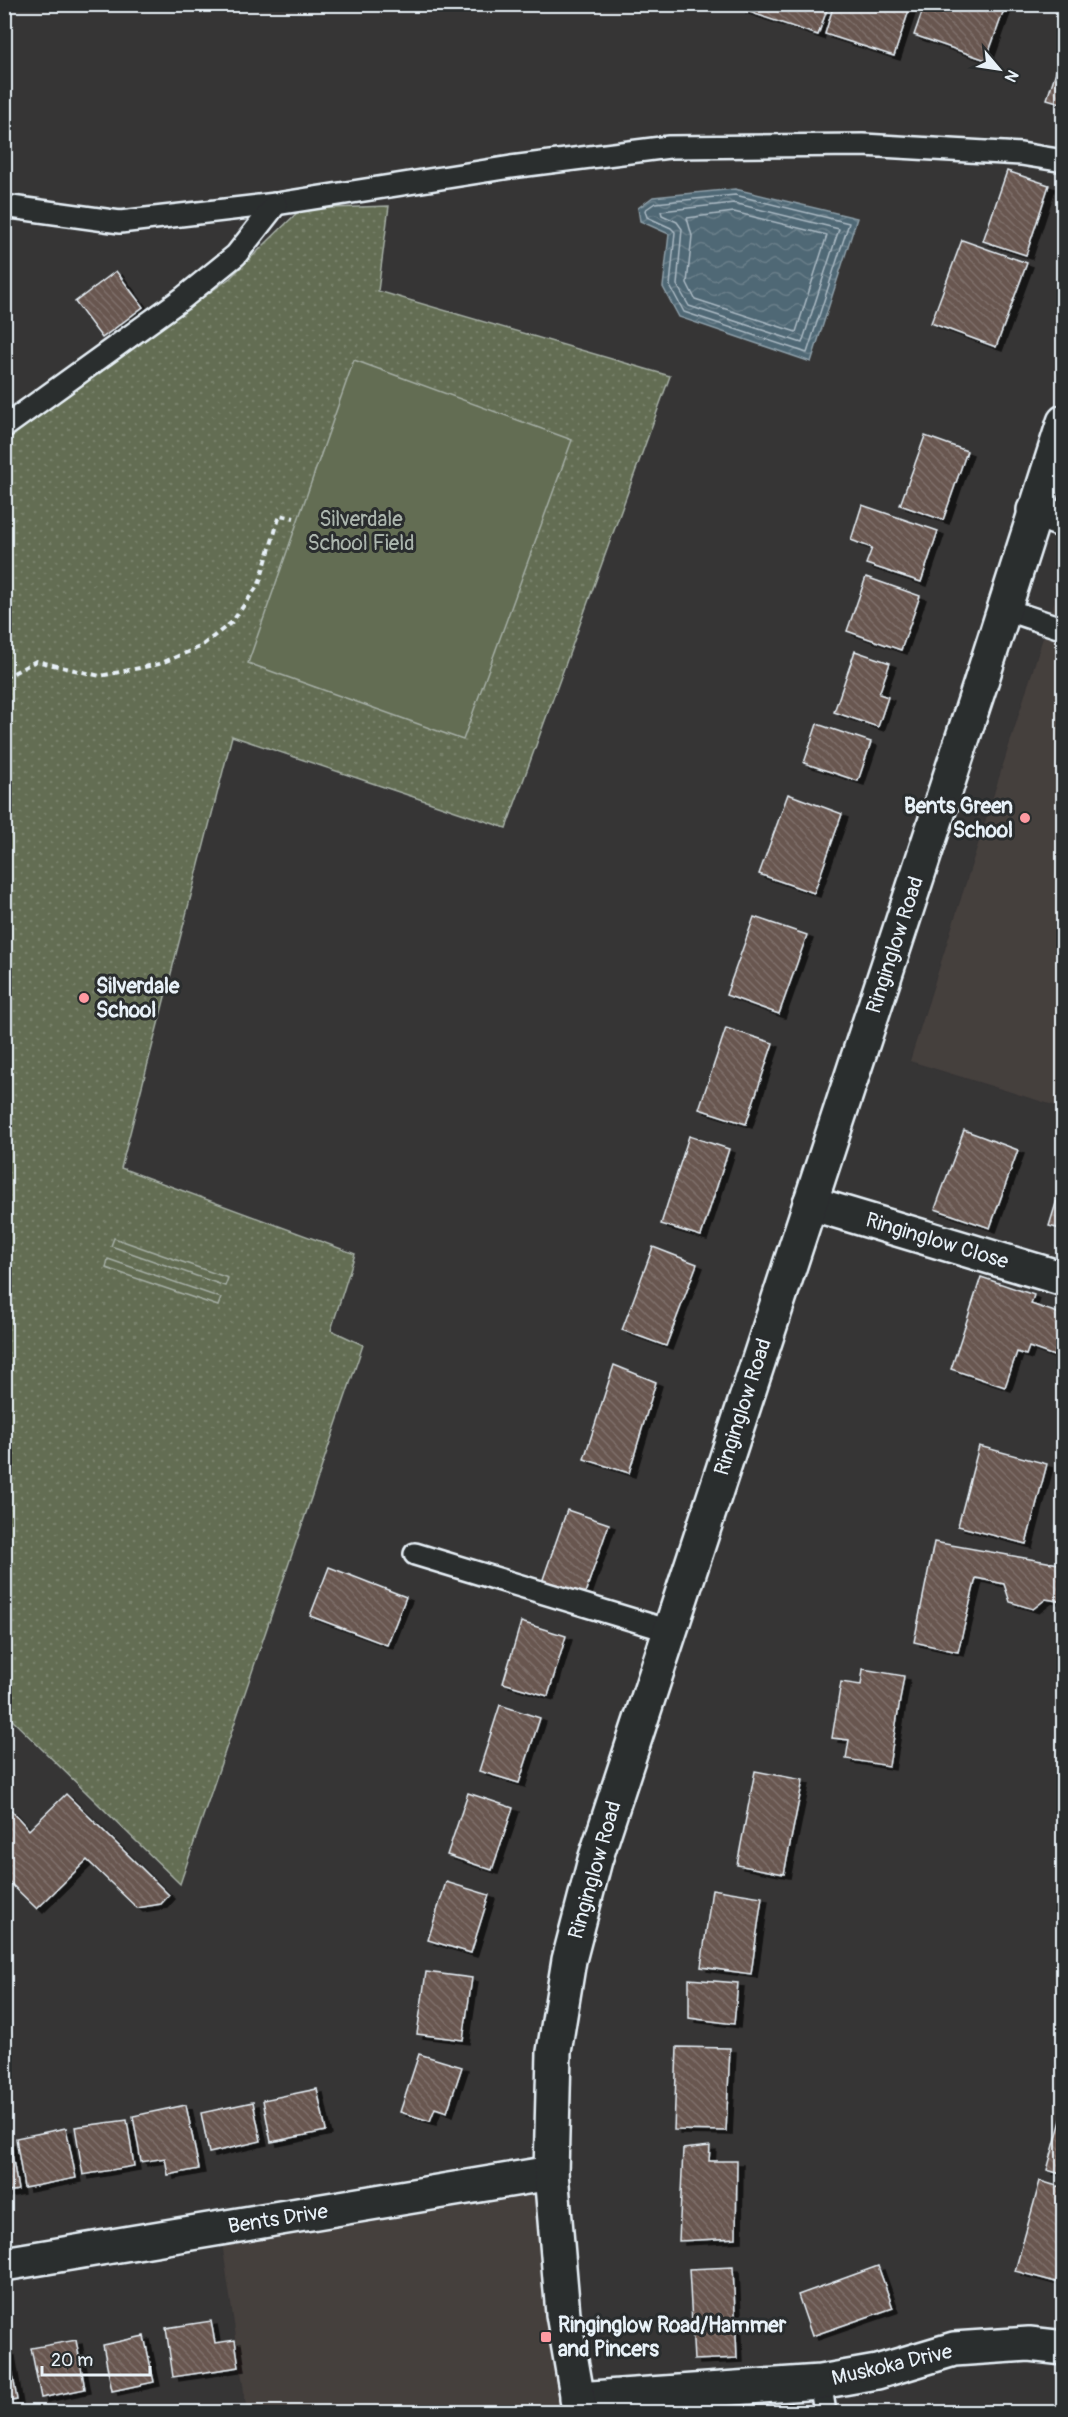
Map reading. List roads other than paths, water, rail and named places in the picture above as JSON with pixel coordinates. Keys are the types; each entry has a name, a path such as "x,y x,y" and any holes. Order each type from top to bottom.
{"street":[{"name":"Ringinglow Road","path":"578,2406 563,2314 551,2173 554,2052 569,1959 596,1860 1004,609 1049,516 1064,422"},
{"name":"Ringinglow Close","path":"810,1203 1064,1280"},
{"name":"Bents Drive","path":"4,2264 551,2173"},
{"name":"Muskoka Drive","path":"578,2406 823,2397 877,2372 954,2349 1029,2344 1064,2348"}],"lane":[{"path":"4,206 120,222 276,204 511,166 669,147 863,145 1021,154 1064,161"},
{"path":"4,427 183,298 236,255 276,204"},
{"path":"1004,609 1064,629"},
{"path":"415,1554 670,1631"}],"water":[{"path":"735,189 857,218 811,362 679,317 663,287 669,234 640,221 638,208 653,197"}],"place":[{"name":"Bents Green School","path":"1025,818"},
{"name":"Silverdale School","path":"84,998"},
{"name":"Ringinglow Road/Hammer and Pincers","path":"546,2337"}],"park label":[{"name":"Silverdale School Field","path":"361,531"}]}
